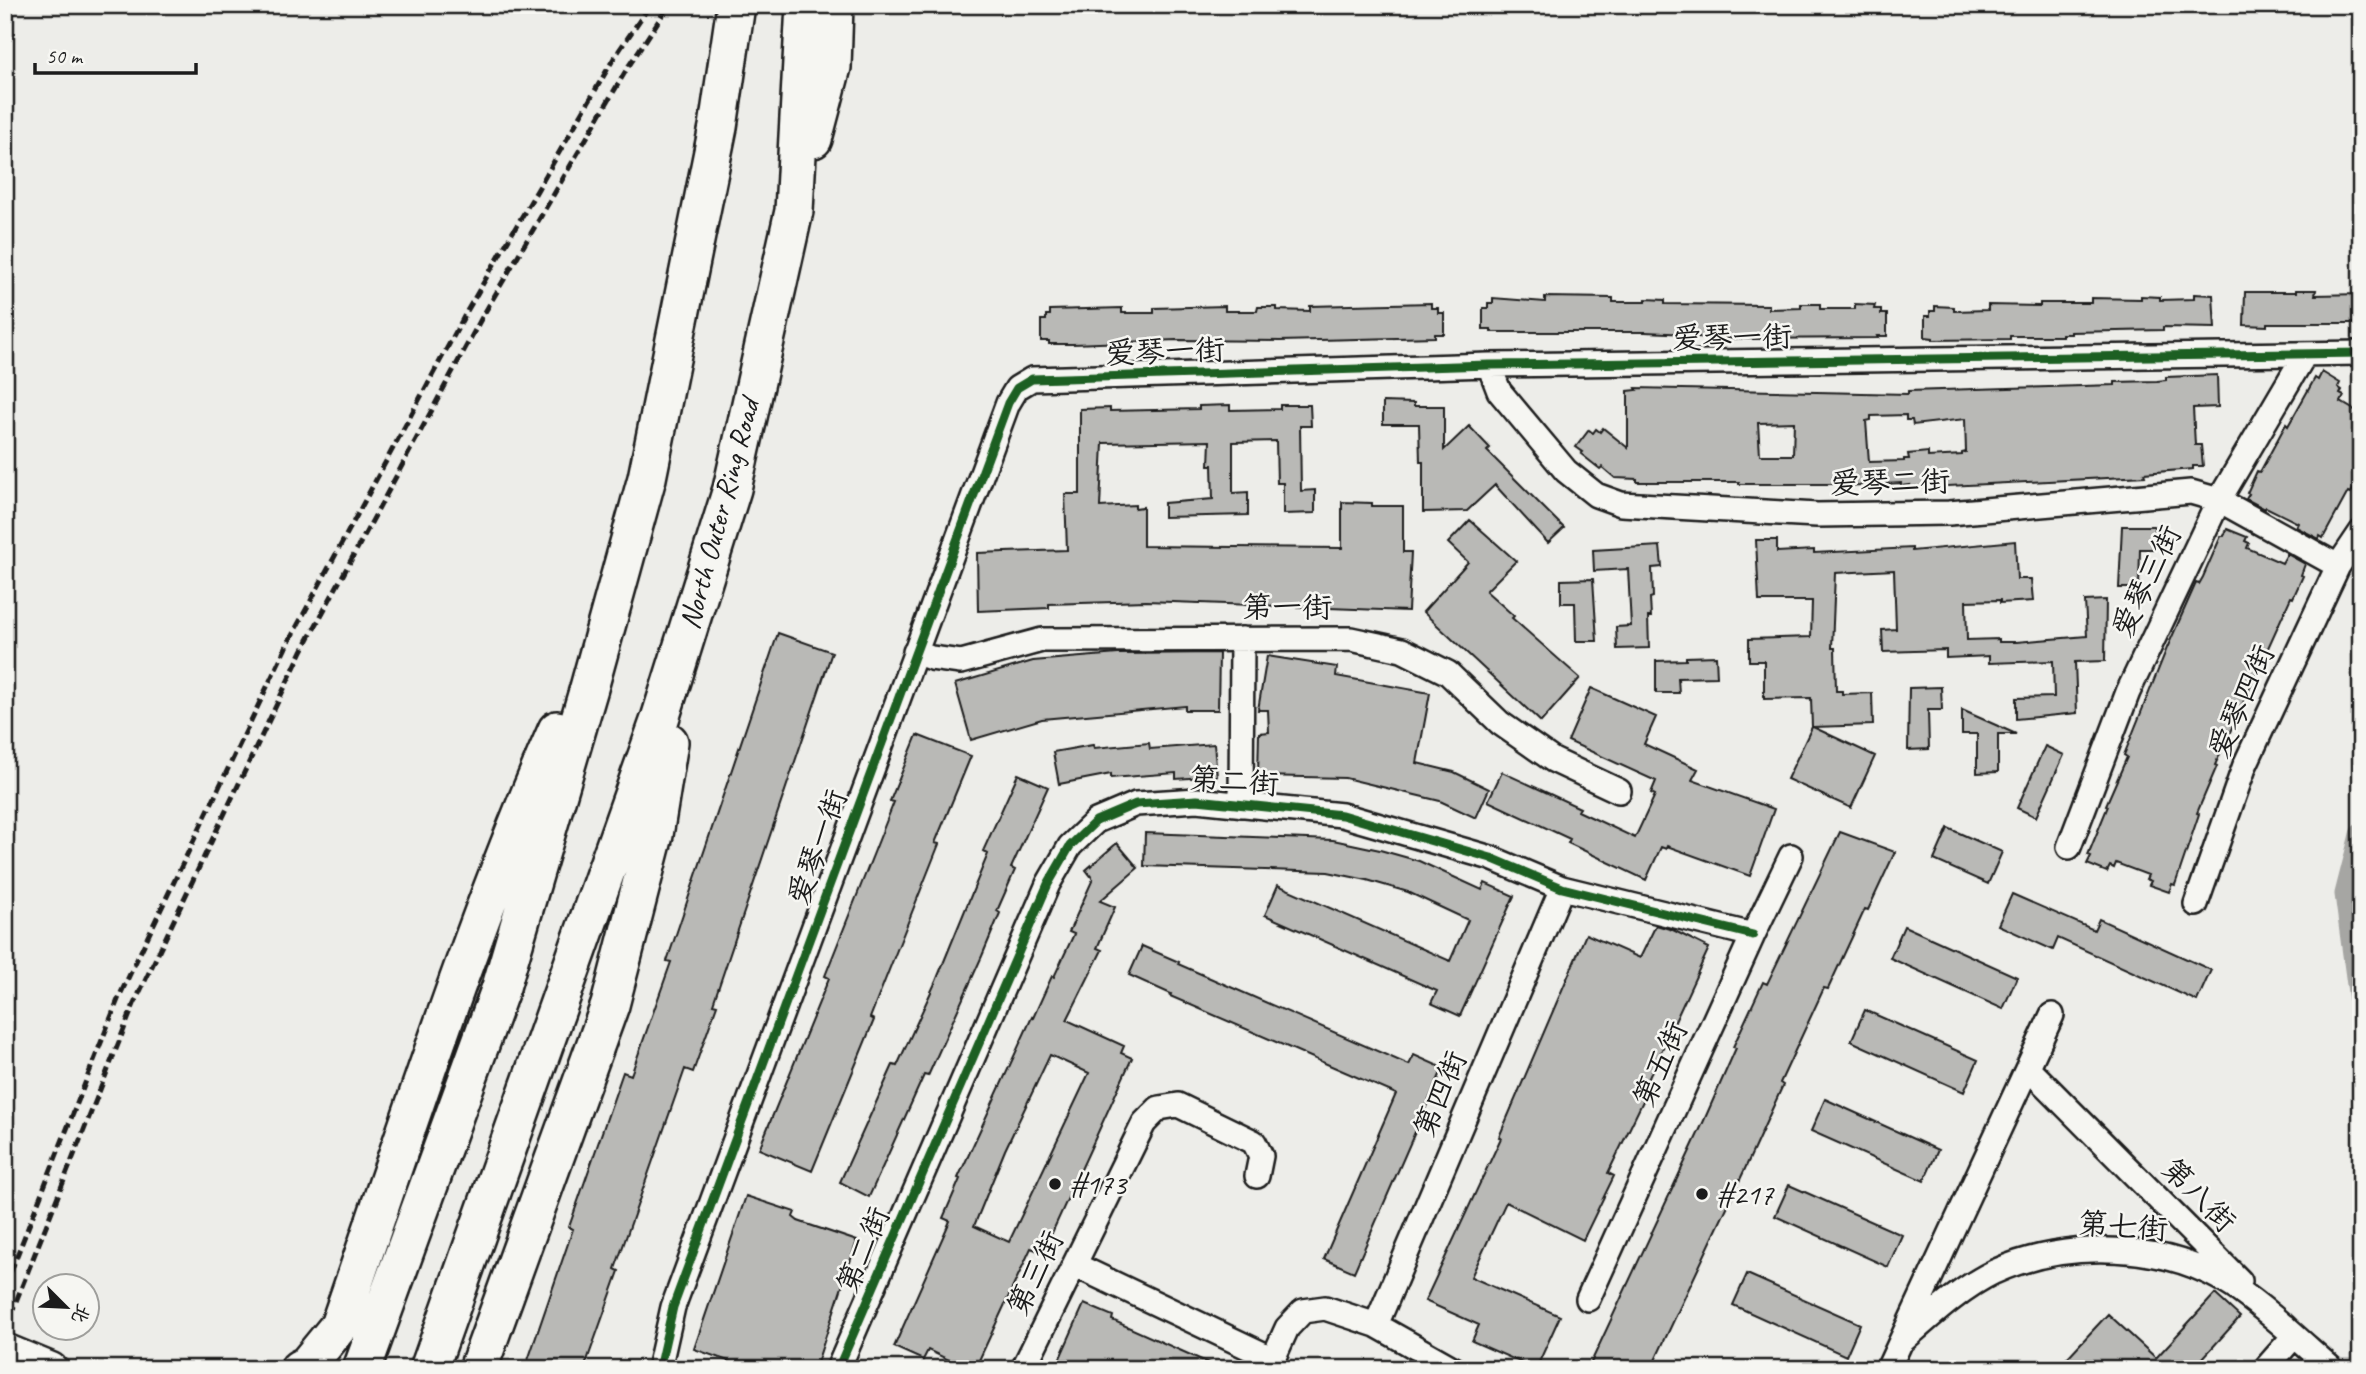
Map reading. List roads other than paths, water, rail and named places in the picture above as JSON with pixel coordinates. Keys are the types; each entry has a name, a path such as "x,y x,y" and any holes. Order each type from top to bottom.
{"highway":[{"path":"712,5 718,127"},
{"path":"362,1369 501,987 647,478 718,127 736,5"},
{"name":"North Outer Ring Road","path":"429,1369 660,719 732,489 794,211 805,5"},
{"path":"794,211 832,67 834,5"},
{"path":"299,1369 307,1365 339,1326 464,966 531,789 613,601"},
{"path":"478,1369 610,1005 654,835 687,632"}],"main road":[{"path":"5,1350 51,1369"}],"street":[{"name":"爱琴一街","path":"659,1369 673,1307 1008,403 1017,388 1032,379 1489,365 2361,353"},
{"name":"爱琴三街","path":"2069,846 2127,692 2219,500 2305,354"},
{"name":"爱琴二街","path":"1489,365 1499,391 1566,471 1596,495 1620,504 1830,514 1949,513 2192,492 2219,500 2338,566"},
{"name":"爱琴四街","path":"2196,904 2245,765 2338,566 2361,532"},
{"path":"1241,805 1242,639"},
{"name":"第一街","path":"915,652 931,658 961,662 1042,640 1351,639 1402,650 1448,673 1500,723 1553,760 1619,791"},
{"name":"第二街","path":"838,1369 1048,884 1070,846 1096,821 1136,804 1197,800 1342,815 1491,858 1562,888 1753,935"},
{"name":"第五街","path":"1588,1299 1791,856"},
{"name":"第四街","path":"1376,1325 1562,888"},
{"name":"第七街","path":"1888,1369 2052,1016"},
{"name":"第八街","path":"2028,1068 2294,1336"},
{"name":"第三街","path":"1023,1369 1143,1123 1159,1108 1178,1105 1254,1142 1261,1156 1257,1176"},
{"name":"第七街","path":"1900,1343 1947,1302 1991,1273 2018,1262 2061,1253 2105,1250 2156,1256 2196,1266 2234,1287 2332,1369"},
{"path":"1075,1265 1273,1364 1287,1328 1303,1311 1325,1308 1376,1325 1454,1369"},
{"path":"2265,1369 2294,1336"}],"waterway":[{"path":"2361,835 2346,894 2361,1007"}],"railway":[{"path":"5,1286 119,997 288,643 467,311 614,58 650,5"},
{"path":"5,1329 134,1004 302,651 481,319 628,67 669,5"}],"place":[{"name":"#173","path":"1055,1184"},
{"name":"#217","path":"1702,1194"}]}
